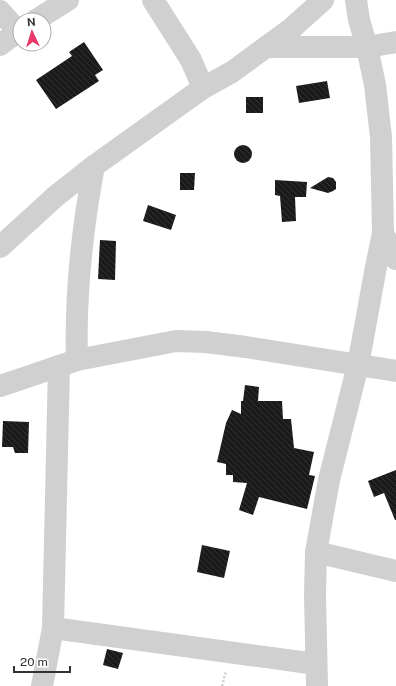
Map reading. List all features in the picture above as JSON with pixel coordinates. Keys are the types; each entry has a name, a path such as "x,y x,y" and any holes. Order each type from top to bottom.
{"street":[{"path":"49,12 68,0"},
{"path":"153,0 191,60 204,88"},
{"path":"0,247 56,196 94,166 204,88 232,72 292,28 324,0"},
{"path":"317,686 315,595 316,552 329,480 358,365 376,267 384,233 381,137 375,85 367,47 359,20 356,0"},
{"path":"0,11 12,19"},
{"path":"0,45 12,36"},
{"path":"266,47 367,47 396,42"},
{"path":"42,686 53,628 68,363 76,326 86,212 94,166"},
{"path":"384,233 396,259"},
{"path":"0,386 68,363 176,341 206,342 246,347 396,371"},
{"path":"316,552 396,571"},
{"path":"53,628 316,664"}],"building":[{"path":"84,42 103,70 95,75 99,81 56,109 36,80 72,56 69,52"},
{"path":"327,81 330,98 299,103 296,86"},
{"path":"246,97 263,97 263,113 246,113"},
{"path":"243,145 249,148 252,154 249,160 243,163 237,160 234,154 237,148"},
{"path":"180,173 195,173 194,190 180,190"},
{"path":"328,177 333,178 336,182 336,189 333,191 328,193 310,188"},
{"path":"275,180 307,182 306,197 295,197 296,221 282,222 280,196 275,195"},
{"path":"148,205 176,215 171,230 143,221"},
{"path":"100,240 116,241 115,280 98,279"},
{"path":"245,385 259,387 258,401 282,401 283,419 291,419 294,448 314,452 309,475 315,476 307,509 259,497 253,515 239,510 247,483 233,482 233,475 226,475 226,464 217,462 226,423 232,410 241,414 241,401 243,401"},
{"path":"3,421 29,422 28,453 15,453 13,447 2,447"},
{"path":"396,470 395,520 384,493 374,497 368,481"},
{"path":"202,545 230,551 224,578 197,572"},
{"path":"107,649 123,653 118,669 103,665"}]}
